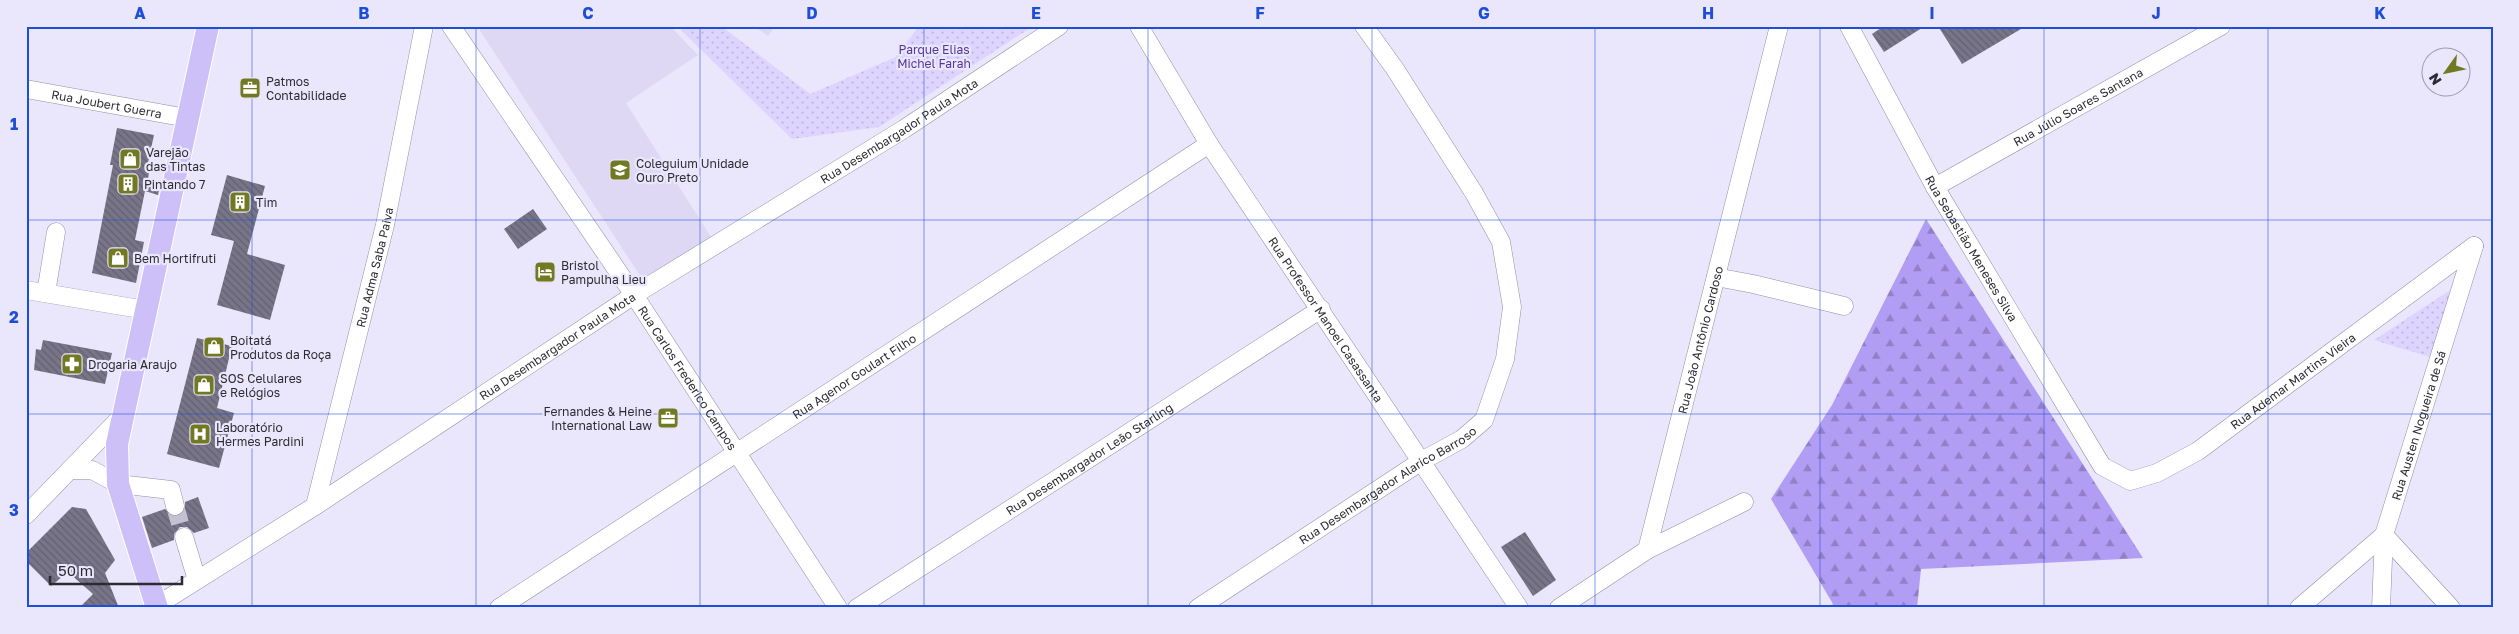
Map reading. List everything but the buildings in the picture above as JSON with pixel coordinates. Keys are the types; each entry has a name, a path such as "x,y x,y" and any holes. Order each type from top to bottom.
{"main road":[{"path":"157,607 118,484 117,444 208,26"}],"street":[{"name":"Rua Adma Saba Paiva","path":"315,506 385,225 424,26"},
{"name":"Rua Carlos Frederico Campos","path":"451,26 634,295 838,608"},
{"name":"Rua Desembargador Paula Mota","path":"157,607 315,506 634,295 904,130 1059,26"},
{"name":"Rua Professor Manoel Casassanta","path":"1139,26 1209,144 1519,608"},
{"name":"Rua Desembargador Alarico Barroso","path":"1198,608 1420,462 1462,439 1484,420 1505,359 1512,307 1501,242 1474,193 1400,77 1364,26"},
{"name":"Rua João Antônio Cardoso","path":"1648,550 1779,26"},
{"name":"Rua Sebastião Meneses Silva","path":"1850,26 1935,187 2102,466"},
{"name":"Rua Júlio Soares Santana","path":"1935,187 2221,26"},
{"name":"Rua Joubert Guerra","path":"26,89 187,118"},
{"name":"Rua Agenor Goulart Filho","path":"499,608 1209,144"},
{"path":"46,293 56,232"},
{"name":"Rua Ademar Martins Vieira","path":"2102,466 2130,481 2157,473 2198,451 2474,246"},
{"name":"Rua Austen Nogueira de Sá","path":"2382,608 2384,534 2474,246"},
{"path":"1716,277 1844,306"},
{"path":"26,290 146,310"},
{"name":"Rua Desembargador Leão Starling","path":"858,608 1321,309"},
{"path":"26,515 122,416"},
{"path":"70,470 92,470 118,484 171,490 175,506"},
{"path":"1559,608 1648,550 1744,502"},
{"path":"2299,608 2384,534 2451,608"},
{"path":"184,537 197,580"}],"shaded area":[{"name":"Coleguium Unidade Ouro Preto","path":"477,26 670,26 698,55 626,103 711,237 643,280"},
{"path":"754,26 775,26 768,36"}],"green space":[{"name":"Parque Elias Michel Farah","path":"677,26 721,26 810,94 896,57 919,26 1033,26 879,127 792,139"},
{"path":"1926,219 2143,558 1921,569 1917,608 1829,608 1833,604 1771,499 1832,405"},
{"path":"2455,287 2430,357 2374,340"}],"tunnel":[{"path":"175,506 184,537"}],"place":[{"name":"Patmos Contabilidade","path":"250,88"},
{"name":"Varejão das Tintas","path":"130,159"},
{"name":"Coleguium Unidade Ouro Preto","path":"620,170"},
{"name":"Pintando 7","path":"128,184"},
{"name":"Tim","path":"240,202"},
{"name":"Bem Hortifruti","path":"118,258"},
{"name":"Bristol Pampulha Lieu","path":"545,272"},
{"name":"Boitatá Produtos da Roça","path":"214,347"},
{"name":"Drogaria Araujo","path":"72,364"},
{"name":"SOS Celulares e Relógios","path":"204,385"},
{"name":"Fernandes & Heine International Law","path":"668,418"},
{"name":"Laboratório Hermes Pardini","path":"200,434"}]}
